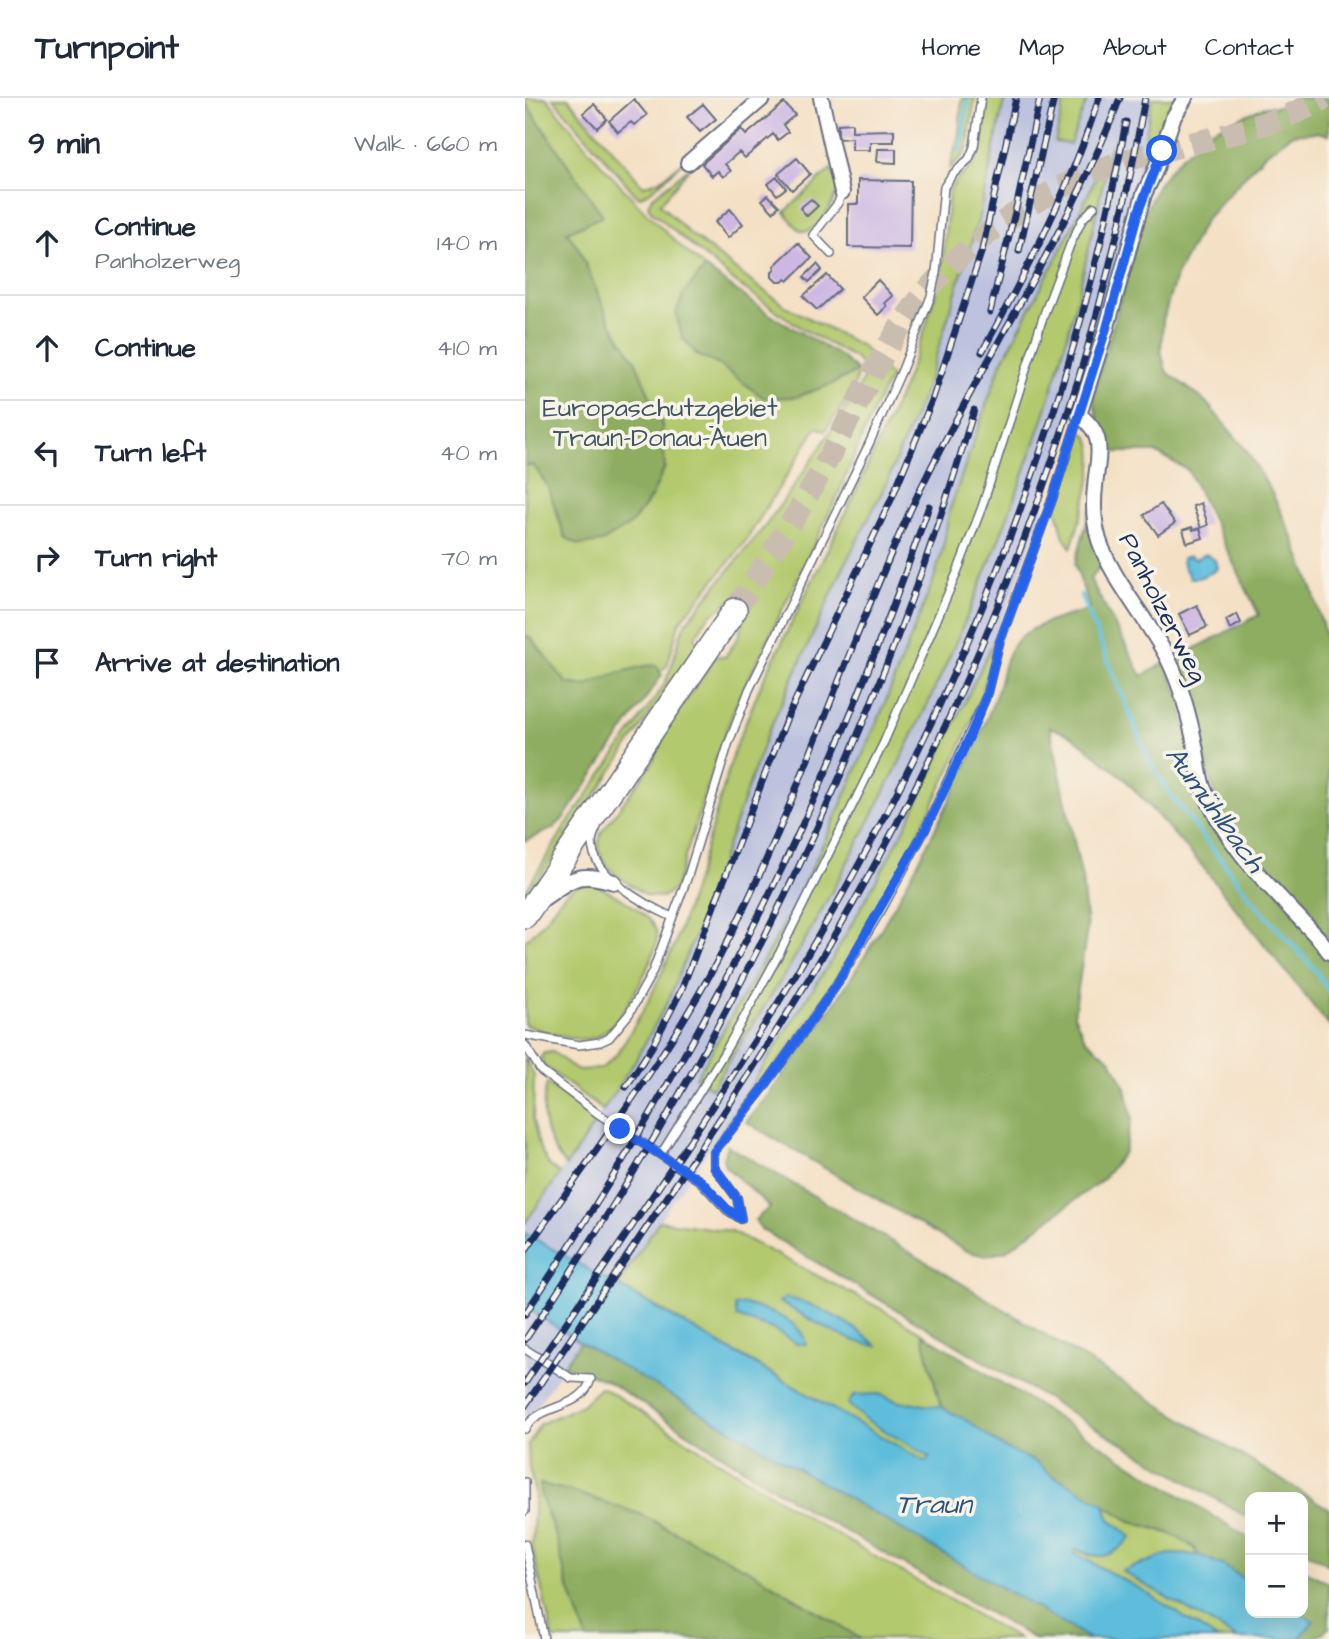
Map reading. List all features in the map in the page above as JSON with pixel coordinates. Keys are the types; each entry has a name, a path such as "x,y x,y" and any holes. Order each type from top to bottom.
{"main road":[{"path":"528,911 735,610"}],"street":[{"path":"688,163 763,98"},
{"path":"821,98 842,192"},
{"path":"1079,415 1106,330 1141,202 1173,118 1185,98"},
{"name":"Panholzerweg","path":"1079,415 1093,427 1099,444 1094,500 1099,540 1112,567 1169,661 1182,693 1202,783 1218,823 1243,856 1329,953"},
{"path":"528,911 575,878 592,876 614,882"}],"lane":[{"path":"525,1035 579,1045 609,1038 629,1014 652,973 688,876 728,744 749,690 869,444 931,296 936,273 944,187 969,159 974,147 981,98"},
{"path":"831,254 813,235 831,214 842,192"},
{"path":"661,1154 727,1048 779,954 884,742 956,575 982,507 1044,314 1070,245 1082,219 1094,207"},
{"path":"525,1045 541,1071 597,1113 701,1181 727,1209 741,1219 737,1198 714,1167 714,1152 835,987 925,830 986,697 999,644 1053,497 1079,415"},
{"path":"619,779 596,828 592,843 596,856 614,882 672,918"},
{"path":"525,1349 571,1378 591,1378 587,1389 578,1398 540,1413 525,1429"},
{"path":"525,1482 525,1511"},
{"path":"525,1544 527,1572 544,1639"}],"shaded area":[{"path":"1005,98 1065,98 1055,141 1070,144 1088,98 1152,98 1136,194 1096,339 1043,513 996,636 904,830 834,956 716,1140 618,1285 525,1233 525,1223 635,1062 668,1001 696,933 766,737 844,566 887,482 928,382 978,221","holes":["1109,149 1079,291 1000,535 927,708 787,971 711,1087 696,1078 789,916 833,823 881,713 934,579 949,512 1000,366 1076,220"]},
{"path":"525,1307 580,1342 525,1424"}],"green space":[{"name":"Europaschutzgebiet Traun-Donau-Auen","path":"525,98 547,98 621,187 705,268 698,277 841,379 857,371 854,387 840,410 825,431 817,427 745,542 679,623 667,666 651,677 525,830"},
{"path":"553,98 568,98 643,186 660,180 692,155 651,191 640,197"},
{"path":"962,98 975,98 967,148 964,155 950,168 959,133"},
{"path":"986,98 1005,98 978,221 928,382 887,482 844,566 766,737 696,933 668,1001 635,1061 603,1110 543,1065 541,1057 544,1053 553,1052 576,1070 601,1069 618,1053 649,1000 675,944 735,748 761,685 852,500 904,385 926,326 942,271 949,192 977,156"},
{"path":"1065,98 1088,98 1070,144 1055,142"},
{"path":"1152,98 1179,98 1147,176 1136,194"},
{"path":"1293,98 1329,98 1329,135 1317,132 1293,134 1264,155 1205,220 1176,276 1163,320 1161,351 1166,371 1205,401 1247,451 1272,493 1313,591 1329,650 1329,939 1247,850 1223,818 1173,660 1259,615 1188,470 1155,452 1104,452 1093,396 1145,212 1158,184 1177,161 1211,130 1264,107 1282,106"},
{"path":"525,102 603,216 567,232 579,249 610,322 635,360 662,425 665,467 652,496 630,525 602,542 579,545 565,537 548,487 534,466 525,465"},
{"path":"1111,145 1087,257 1058,369 1035,442 978,592 912,738 835,886 796,955 712,1088 696,1078 789,916 833,823 881,713 934,579 949,512 1000,366 1076,220"},
{"path":"692,165 660,204 689,233 753,283 787,307 862,346 891,377 876,404 837,497 735,707 675,889 662,897 647,896 616,875 602,859 598,848 601,833 651,765 667,728 716,656 725,657 739,636 745,614 730,601 709,616 695,636 698,643 525,899 525,892 565,827 662,688 670,672 685,624 766,525 812,460 864,376 864,368 855,358 804,330 735,282 651,211 648,205 651,199"},
{"path":"831,169 837,190 831,205 817,225 803,231 785,212"},
{"path":"705,268 769,314 842,357 857,371 832,384 796,397 764,398 719,365 697,355 682,337 676,313 684,293"},
{"path":"1080,431 1089,438 1092,466 1085,503 1071,548 1064,538 1056,506"},
{"path":"1090,511 1104,562 1090,579 1142,676 1165,663 1179,695 1197,786 1329,960 1329,1026 1198,861 1123,777 1072,736 1050,727 1082,879 1087,929 1074,1015 1085,1039 1111,1060 1126,1088 1132,1118 1124,1152 1103,1179 1006,1251 986,1256 966,1251 746,1122 831,1009 904,888 975,747 1014,644 1039,626 1090,609 1075,564"},
{"path":"525,635 531,638 567,683 585,686 617,673 656,665 662,675 562,820 552,829 525,841"},
{"path":"996,636 980,700 963,740 874,915 807,1023 716,1140 834,956 904,830"},
{"path":"592,883 628,903 652,923 657,939 649,965 617,1019 595,1037 568,1038 525,1025 525,941 568,892 582,884"},
{"path":"525,1057 534,1076 533,1120 540,1149 549,1165 560,1174 525,1223"},
{"path":"547,1083 597,1120 566,1166 553,1147 546,1127 544,1106"},
{"path":"727,1145 930,1264 1301,1492 1245,1492 1245,1516 762,1230 755,1220 770,1207 725,1166 723,1159"},
{"path":"659,1221 731,1231 880,1308 922,1333 941,1407 899,1402 879,1394 899,1438 930,1457 927,1463 618,1285"},
{"path":"922,1333 1245,1536 1245,1580 1224,1566 1198,1555 1194,1547 1169,1533 1131,1521 1037,1464 1008,1450 941,1407"},
{"path":"580,1342 1090,1639 1035,1639 806,1509 607,1381 563,1367"},
{"path":"600,1388 815,1522 1018,1639 861,1639 749,1570 541,1484 541,1496 587,1639 553,1639 532,1546 535,1494 528,1445 540,1424 582,1405"},
{"path":"540,1484 571,1491 640,1514 749,1570 861,1639 587,1639 567,1582 557,1540 541,1496"},
{"path":"1308,1496 1329,1509 1329,1565 1308,1553"},
{"path":"1104,1504 1129,1520 1178,1537 1198,1555 1169,1554 1123,1572 1238,1639 1217,1639 1144,1591 1073,1553 1076,1549 1090,1556 1130,1538 1109,1518"},
{"path":"1308,1572 1329,1583 1329,1628 1314,1639 1299,1639 1313,1621 1308,1618"}],"water":[{"path":"1206,554 1215,560 1215,571 1199,578 1190,578 1182,558 1189,556 1195,559"},
{"name":"Traun","path":"525,1233 926,1462 930,1457 865,1419 848,1404 854,1395 879,1394 899,1402 941,1407 968,1421 1004,1448 1038,1463 1047,1472 1104,1504 1109,1518 1131,1537 1118,1549 1105,1555 1092,1555 1076,1549 1074,1553 1144,1591 1217,1639 1090,1639 580,1342 525,1307"},
{"path":"786,1298 809,1304 834,1316 877,1346 839,1335 779,1302"},
{"path":"745,1304 790,1322 803,1335 806,1344 797,1344 772,1329 737,1317 735,1306"},
{"path":"1169,1554 1198,1555 1224,1566 1245,1580 1245,1618 1308,1618 1314,1621 1299,1639 1238,1639 1122,1571"}],"building":[{"path":"634,99 647,115 618,132 609,121"},
{"path":"784,103 795,115 783,125 788,132 778,140 773,134 745,158 739,152 725,164 731,171 723,177 718,171 712,176 702,164 741,129 746,135"},
{"path":"594,104 607,119 597,128 583,113"},
{"path":"703,104 716,119 700,132 687,117"},
{"path":"852,123 852,131 894,130 894,142 870,142 870,150 852,150 852,138 838,139 838,124"},
{"path":"878,149 896,149 896,163 877,162"},
{"path":"797,158 810,174 792,190 778,174"},
{"path":"777,177 786,188 777,195 768,184"},
{"path":"858,180 911,181 910,248 848,247 848,204 858,204"},
{"path":"768,195 779,206 773,212 762,200"},
{"path":"811,199 818,206 807,216 800,208"},
{"path":"730,209 743,224 728,238 715,222"},
{"path":"798,243 812,258 788,281 786,279 777,282 772,277 774,266"},
{"path":"817,264 822,270 809,282 804,277"},
{"path":"827,275 840,289 817,310 803,296"},
{"path":"878,280 893,296 878,315 861,297"},
{"path":"1201,503 1208,525 1201,528 1193,506"},
{"path":"1161,504 1175,523 1158,535 1144,515"},
{"path":"1192,527 1193,530 1200,528 1203,538 1187,543 1183,530"},
{"path":"1197,605 1207,627 1190,635 1179,614"},
{"path":"1237,614 1241,623 1230,629 1226,620"}],"waterway":[{"name":"Aumühlbach","path":"960,151 968,98"},
{"name":"Aumühlbach","path":"1081,595 1150,762 1170,794 1253,901 1317,972 1329,991"}],"tunnel":[{"path":"735,610 805,500 904,321 939,277 981,238 1028,206 1078,179 1139,157 1265,124 1325,98"}],"railway":[{"path":"626,1087 653,1045 681,991 786,720 891,500 933,398 982,250 1016,98"},
{"path":"990,312 1040,98"},
{"path":"1019,251 1054,98"},
{"path":"982,352 1062,196 1099,98"},
{"path":"525,1251 652,1070 720,956 772,847 862,622 910,511 962,408 1073,204 1120,98"},
{"path":"525,1406 777,1031 854,902 905,808 952,711 995,613 1069,410 1099,307 1145,98"},
{"path":"525,1383 672,1167 779,1001 867,849 918,751 1006,548 1043,443 1076,337 1126,122"},
{"path":"525,1340 664,1121 727,1008 786,893 841,775 890,655 935,533 974,410"},
{"path":"525,1314 590,1214 651,1112 710,1009 765,903 811,806 853,707 929,506"}],"route":[{"path":"620,1129 701,1181 727,1209 741,1219 737,1198 714,1167 714,1152 835,987 925,830 969,738 986,697 999,644 1053,497 1106,330 1144,194 1162,151"}]}
